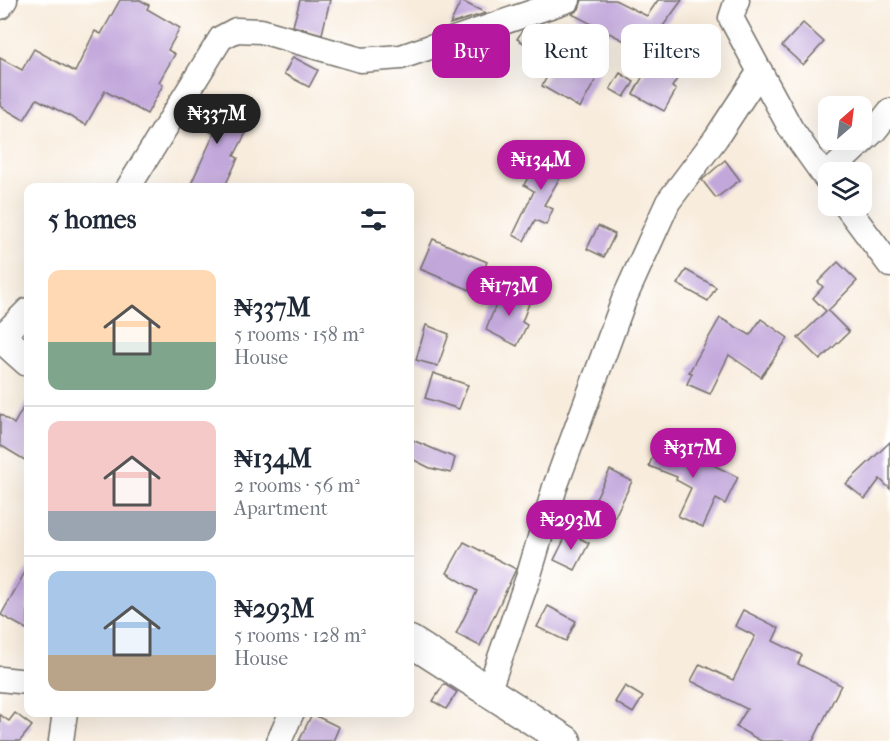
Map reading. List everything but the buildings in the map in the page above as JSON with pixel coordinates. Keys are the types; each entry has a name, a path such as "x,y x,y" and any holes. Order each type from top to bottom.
{"street":[{"path":"0,6 5,0"},
{"path":"131,183 221,38 236,30 261,31 361,60 401,57 568,0"},
{"path":"728,6 791,129 818,163"},
{"path":"488,692 528,578 555,487 625,297 668,202 716,138 760,71"},
{"path":"842,162 875,130 890,111"},
{"path":"853,216 890,265"},
{"path":"24,314 1,337 24,357"},
{"path":"414,645 566,741"},
{"path":"0,679 24,682"},
{"path":"61,741 64,717"},
{"path":"279,741 290,717"}]}
